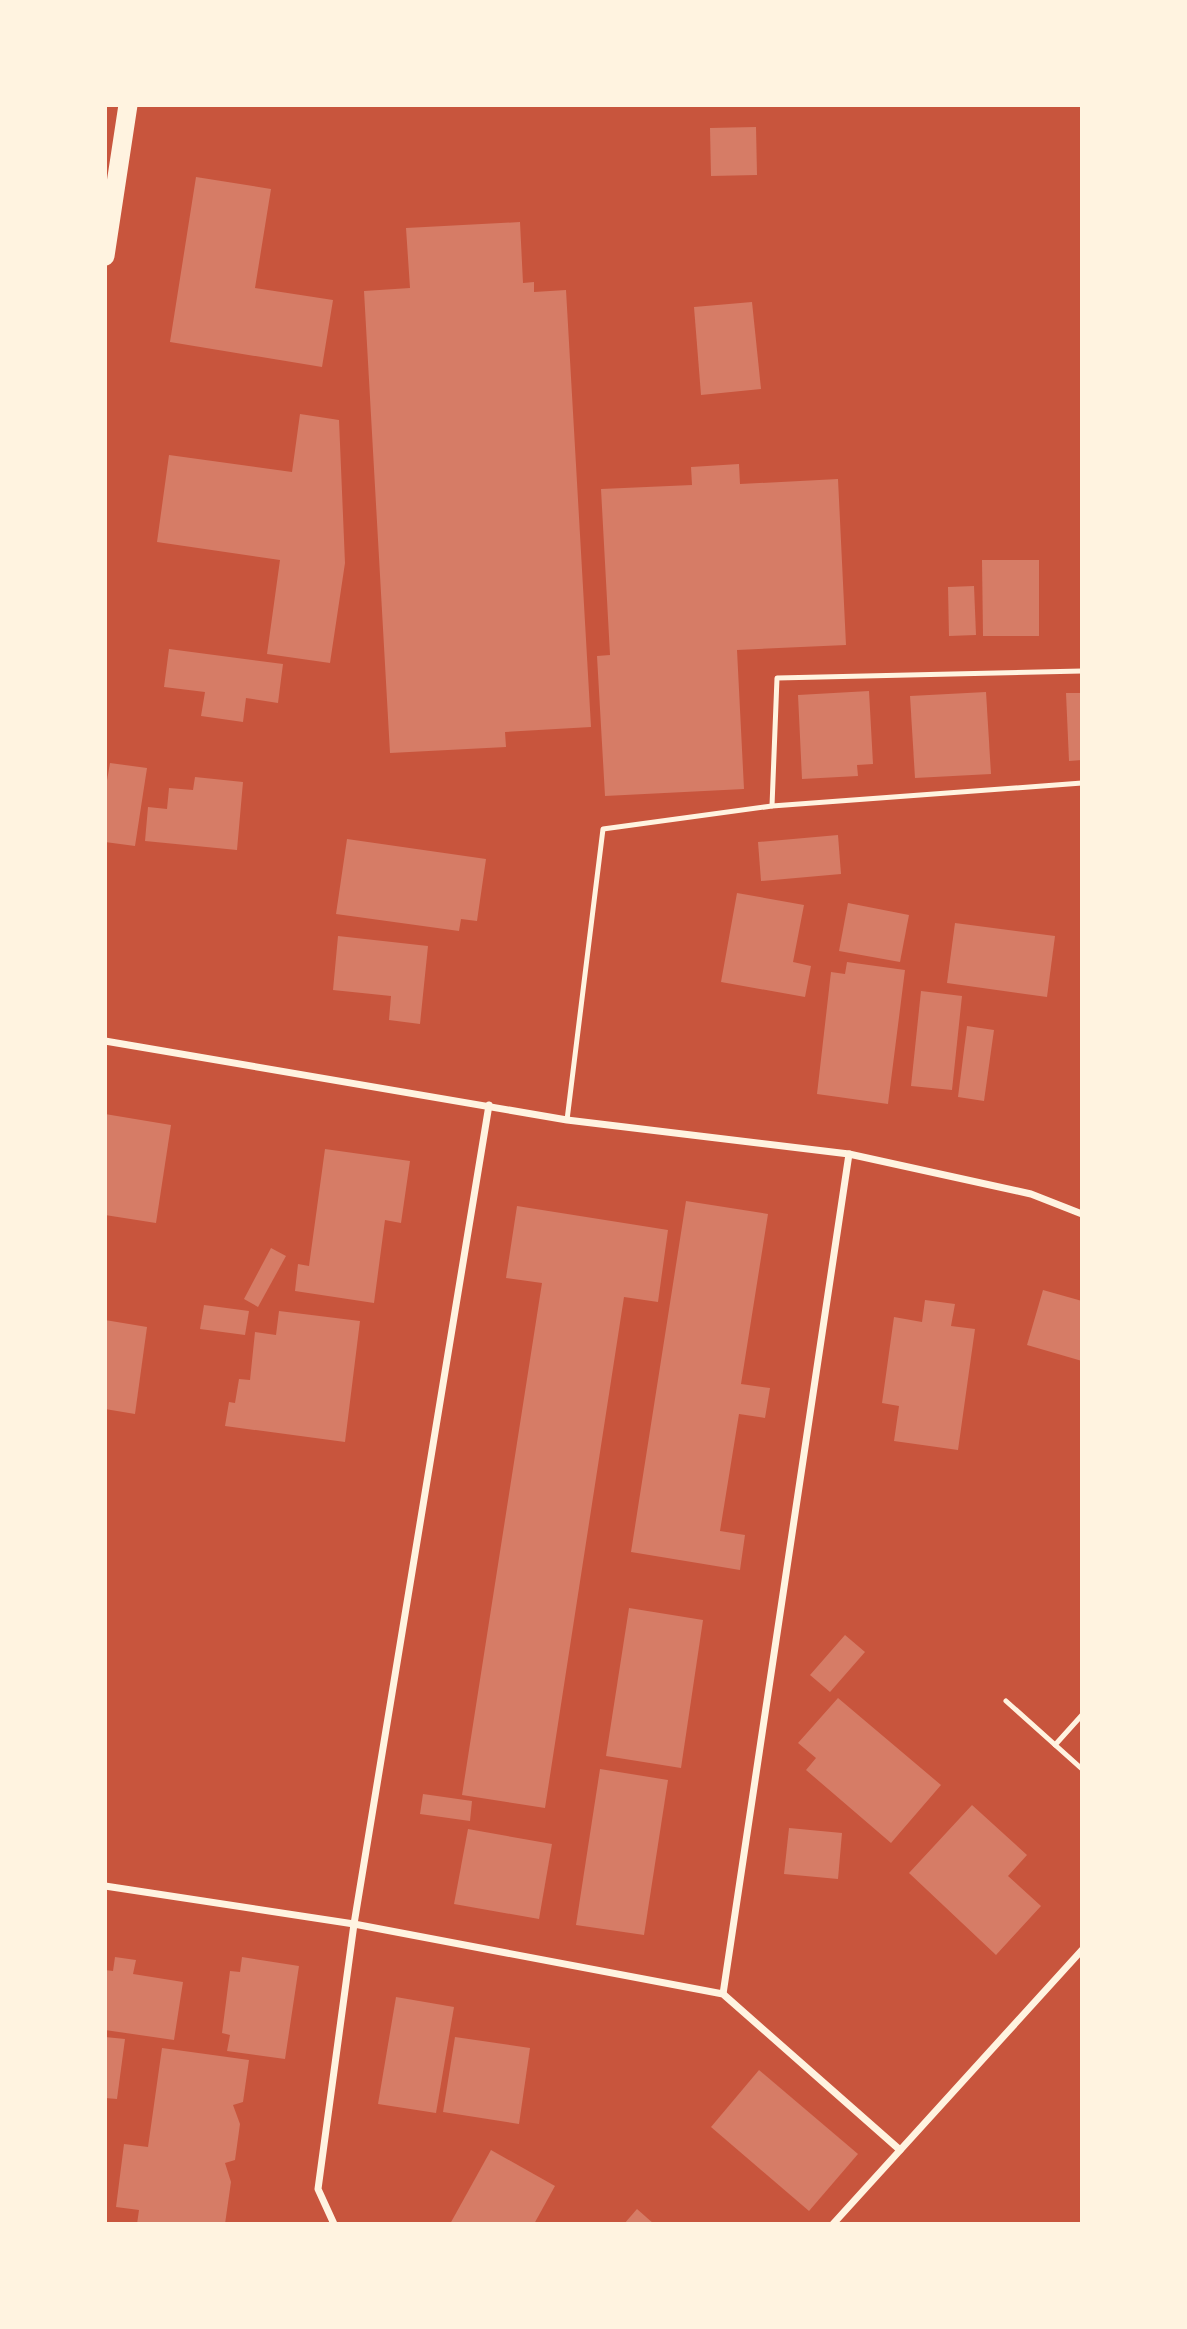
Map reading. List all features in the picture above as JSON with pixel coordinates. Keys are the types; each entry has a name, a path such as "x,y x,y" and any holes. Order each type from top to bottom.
{"highway":[{"path":"105,256 128,105"}],"street":[{"path":"105,1041 567,1120 849,1154 1031,1194 1082,1214"},
{"path":"334,2224 318,2189 354,1924 489,1105"},
{"path":"723,1994 849,1154"},
{"path":"105,1886 354,1924 723,1994 900,2150"},
{"path":"833,2224 1082,1950"}],"lane":[{"path":"772,806 777,678 1082,671"},
{"path":"567,1120 603,829 772,806 1082,783"},
{"path":"1006,1701 1082,1769"},
{"path":"1055,1745 1082,1715"}],"building":[{"path":"756,127 757,175 711,176 710,128"},
{"path":"196,177 271,189 255,288 333,300 322,367 170,342"},
{"path":"520,222 523,283 534,282 534,292 566,290 591,727 505,732 506,747 390,753 364,291 410,288 406,228"},
{"path":"752,302 761,389 701,395 694,307"},
{"path":"300,414 339,420 345,563 330,663 267,654 280,560 157,542 169,455 292,472"},
{"path":"739,464 740,484 838,479 846,645 737,650 744,789 605,796 597,656 610,655 601,489 692,485 691,467"},
{"path":"982,560 1039,560 1039,636 983,636"},
{"path":"974,586 976,635 949,636 948,587"},
{"path":"169,649 283,664 278,703 246,698 243,722 201,716 205,692 164,687"},
{"path":"869,691 873,764 857,765 858,776 802,779 798,695"},
{"path":"986,692 991,774 915,778 910,696"},
{"path":"1066,693 1082,693 1082,760 1069,761"},
{"path":"110,763 147,768 135,846 105,842 105,792"},
{"path":"195,777 243,782 237,850 145,841 148,807 167,809 169,788 193,790"},
{"path":"838,835 841,874 761,881 758,842"},
{"path":"347,839 486,859 477,921 461,919 459,931 336,914"},
{"path":"737,893 804,905 793,962 811,966 805,997 721,982"},
{"path":"848,903 909,915 900,962 839,951"},
{"path":"955,923 1055,936 1047,997 947,983"},
{"path":"338,936 428,946 420,1024 389,1020 391,996 333,990"},
{"path":"847,962 905,970 888,1104 817,1094 831,972 845,974"},
{"path":"921,991 962,996 952,1090 911,1086"},
{"path":"967,1026 994,1030 984,1101 958,1097"},
{"path":"105,1114 171,1125 156,1223 105,1215"},
{"path":"325,1149 410,1161 401,1223 385,1220 374,1303 295,1291 298,1264 309,1266"},
{"path":"686,1201 768,1214 741,1384 770,1388 765,1418 739,1414 720,1531 745,1535 740,1570 631,1552"},
{"path":"517,1206 668,1230 658,1302 624,1297 545,1808 462,1795 542,1283 506,1278"},
{"path":"271,1248 286,1256 258,1307 244,1299"},
{"path":"1043,1290 1082,1301 1082,1361 1027,1345"},
{"path":"925,1300 955,1304 951,1326 975,1329 958,1450 894,1441 899,1406 882,1403 894,1317 922,1322"},
{"path":"204,1305 249,1311 245,1335 200,1329"},
{"path":"279,1311 360,1321 345,1442 225,1426 229,1402 235,1403 239,1379 250,1380 255,1332 276,1335"},
{"path":"105,1320 147,1327 135,1414 105,1409"},
{"path":"629,1608 703,1620 681,1768 606,1756"},
{"path":"845,1635 865,1652 830,1692 810,1675"},
{"path":"838,1698 941,1785 891,1843 806,1770 816,1758 798,1743"},
{"path":"600,1769 668,1780 644,1935 576,1925"},
{"path":"423,1794 472,1801 470,1821 420,1814"},
{"path":"972,1805 1027,1855 1008,1876 1041,1906 996,1955 909,1873"},
{"path":"789,1828 842,1833 838,1879 784,1874"},
{"path":"468,1829 552,1844 539,1919 454,1904"},
{"path":"115,1957 136,1960 133,1974 183,1982 174,2040 105,2030 105,1970 113,1971"},
{"path":"242,1957 299,1966 285,2059 227,2051 230,2035 222,2033 230,1971 240,1972"},
{"path":"396,1997 454,2007 436,2113 378,2104"},
{"path":"105,2037 125,2039 117,2099 105,2098"},
{"path":"455,2037 530,2048 519,2124 443,2112"},
{"path":"162,2048 249,2060 243,2102 233,2105 240,2124 235,2160 225,2163 231,2182 225,2224 137,2224 139,2210 116,2207 124,2144 148,2147"},
{"path":"759,2070 858,2154 809,2211 711,2127"},
{"path":"491,2150 555,2186 534,2224 450,2224"},
{"path":"637,2209 654,2224 624,2224"}]}
